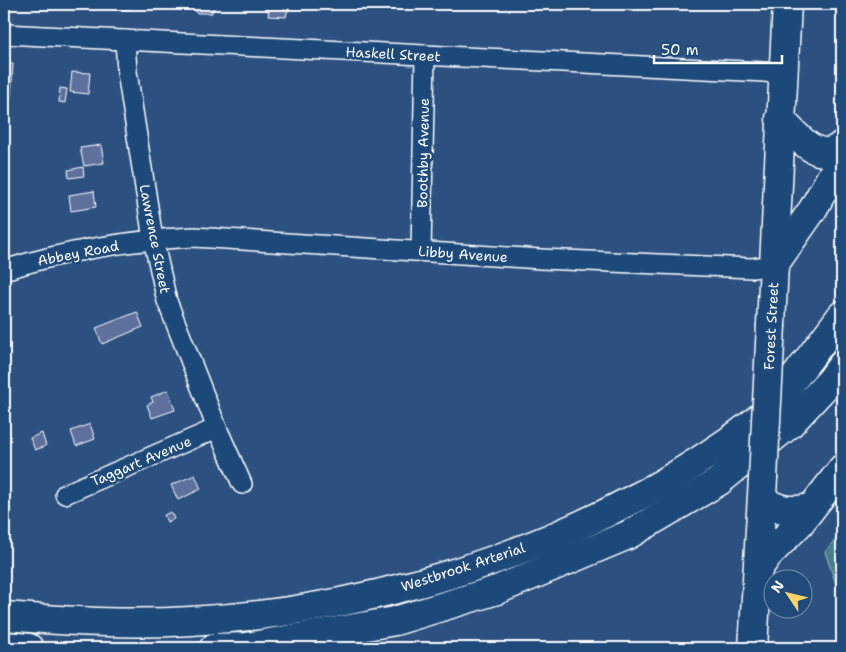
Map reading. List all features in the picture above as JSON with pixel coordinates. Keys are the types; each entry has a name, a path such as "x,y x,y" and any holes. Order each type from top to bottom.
{"main road":[{"name":"Forest Street","path":"752,648 758,569 787,4"},
{"path":"780,119 808,146 818,152 837,150 842,145"},
{"path":"774,265 813,209 842,157"},
{"name":"Westbrook Arterial","path":"4,616 118,623 244,617 295,610 394,590 490,560 589,521 664,482 704,458 766,412 812,357 842,316"},
{"path":"214,648 246,647 395,621 497,590 628,535 718,482 790,424 831,380 842,365"},
{"path":"758,569 768,555 800,523 842,469"},
{"path":"762,489 779,509 792,511 811,508"},
{"path":"4,646 29,648"}],"street":[{"name":"Haskell Street","path":"4,34 783,73"},
{"name":"Lawrence Street","path":"125,40 127,72 152,239 167,300 217,428 242,484"},
{"name":"Boothby Avenue","path":"421,251 425,55"},
{"name":"Libby Avenue","path":"152,239 194,237 541,259 724,267 752,268 774,265"},
{"name":"Abbey Road","path":"4,270 38,259 152,239"},
{"name":"Taggart Avenue","path":"65,494 217,428"}],"green space":[{"path":"842,532 842,602 825,552"}],"building":[{"path":"69,4 69,8 38,5"},
{"path":"112,4 131,4 131,9 112,9"},
{"path":"195,4 215,4 212,13 196,13"},
{"path":"267,4 289,4 286,17 268,16"},
{"path":"4,64 13,64 11,97 7,96 5,124"},
{"path":"72,72 90,73 88,94 70,92"},
{"path":"60,88 67,89 65,103 59,102"},
{"path":"101,145 104,163 84,166 80,148"},
{"path":"83,167 84,176 69,178 68,170"},
{"path":"94,191 96,207 71,211 69,195"},
{"path":"137,312 143,327 102,344 96,328"},
{"path":"168,390 175,410 152,418 147,405 153,402 151,397"},
{"path":"90,424 95,439 76,446 71,431"},
{"path":"42,433 46,446 35,450 30,438"},
{"path":"195,475 201,489 178,500 171,485"},
{"path":"171,512 174,519 167,522 164,515"}]}
